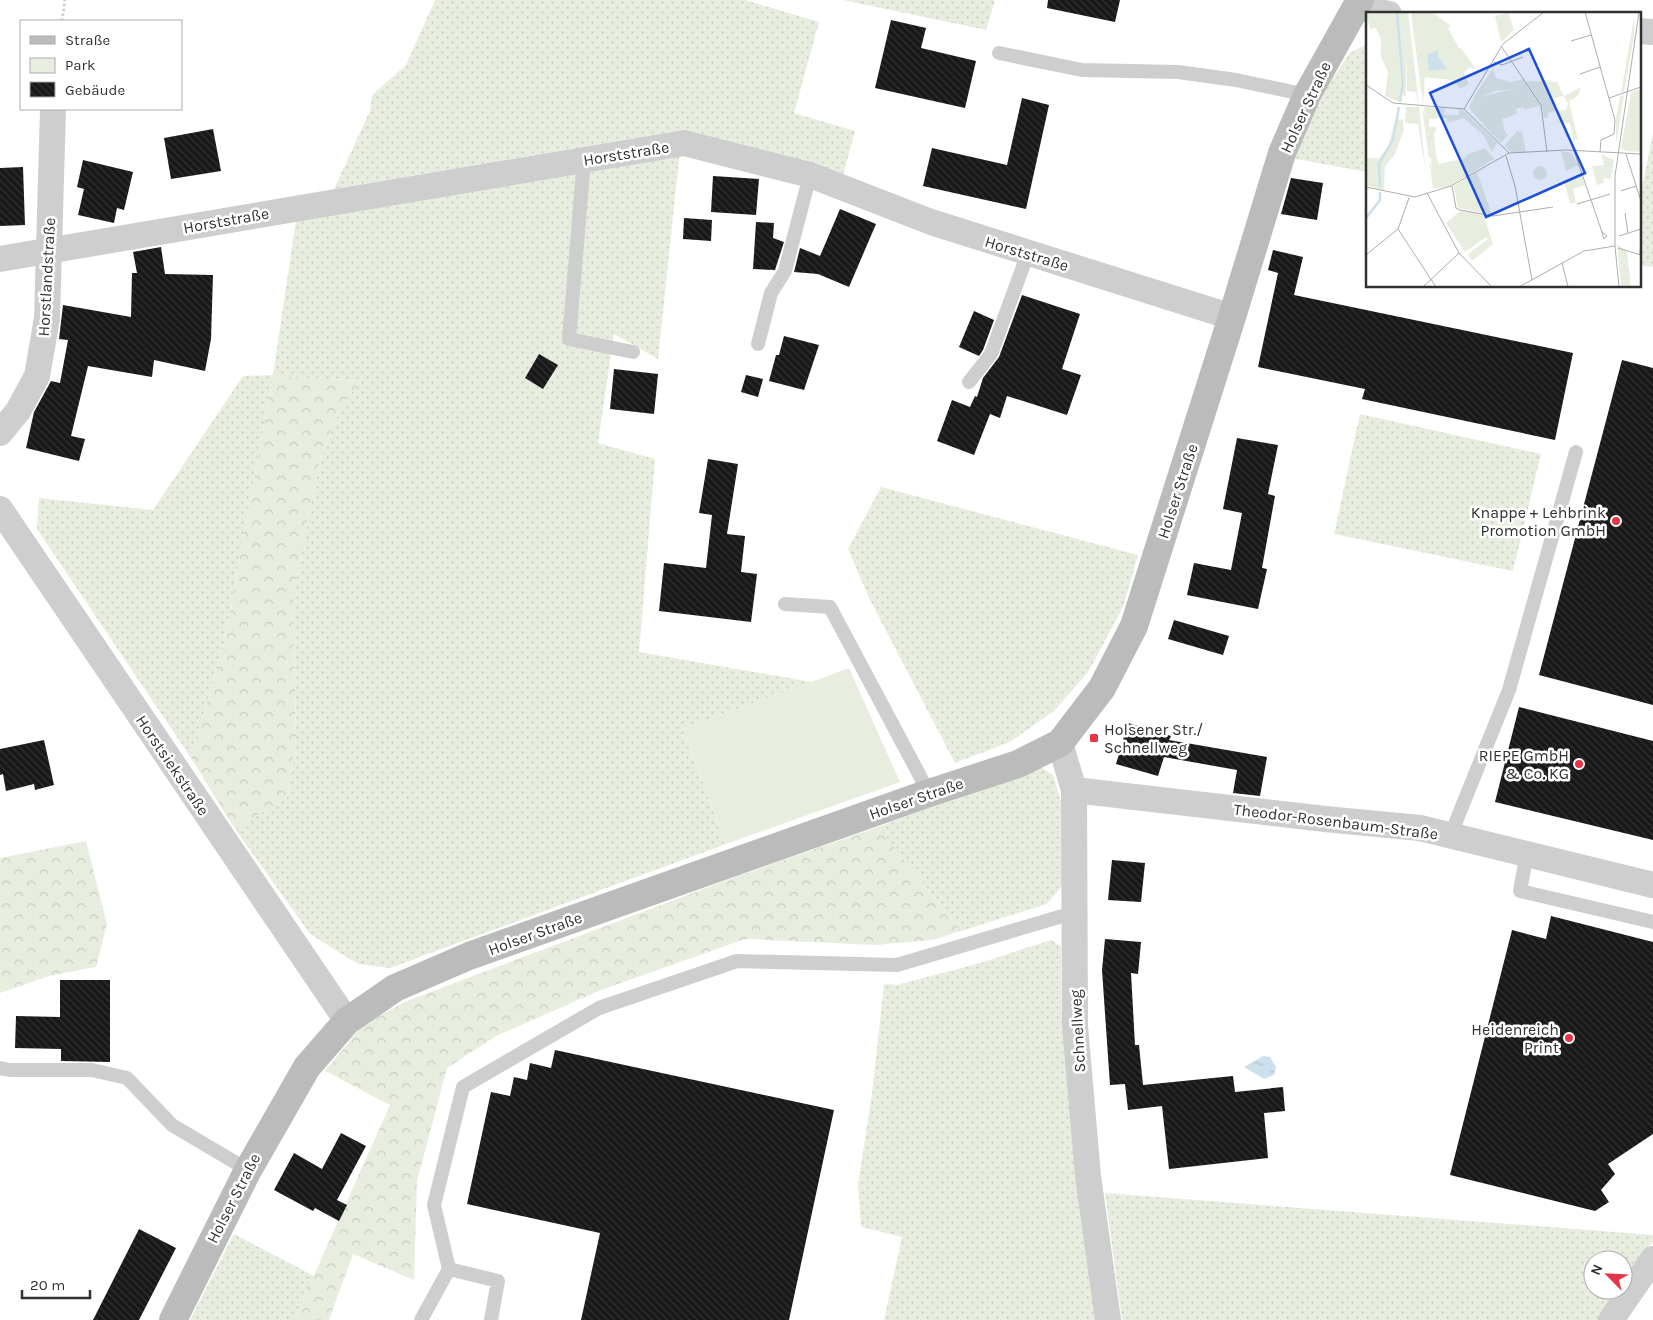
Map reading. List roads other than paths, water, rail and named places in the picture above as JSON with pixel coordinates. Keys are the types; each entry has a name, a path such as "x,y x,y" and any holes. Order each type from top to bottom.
{"main road":[{"name":"Holser Straße","path":"173,1320 248,1170 307,1066 347,1020 395,988 469,956 929,793 1018,764 1060,743 1102,688 1134,626 1282,152 1307,95 1358,3"}],"street":[{"path":"1358,3 1383,12"},
{"path":"1640,31 1653,32"},
{"name":"Horstlandstraße","path":"0,432 18,411 38,376 47,318 47,250 53,110"},
{"name":"Horststraße","path":"0,259 684,143 810,175 930,222 1232,317"},
{"name":"Horstsiekstraße","path":"0,509 347,1020"},
{"name":"Schnellweg","path":"1060,743 1074,790 1075,1026 1088,1176 1108,1320"},
{"name":"Theodor-Rosenbaum-Straße","path":"1074,790 1420,828 1451,834 1653,885"},
{"path":"1611,1320 1653,1259"}],"lane":[{"path":"1000,53 1082,70 1178,72 1236,80 1307,95"},
{"path":"584,160 568,339 633,352"},
{"path":"758,344 771,293 784,271 810,175"},
{"path":"969,382 991,354 1028,253"},
{"path":"1451,834 1509,690 1576,452"},
{"path":"784,604 830,607 929,793"},
{"path":"1527,853 1520,891 1653,922"},
{"path":"420,1320 449,1269 434,1206 463,1087 599,1008 737,962 897,965 1076,912"},
{"path":"0,1068 10,1070 92,1070 127,1078 172,1125 248,1170"},
{"path":"449,1269 498,1281 491,1320"}],"water":[{"path":"1263,1056 1270,1057 1276,1067 1274,1075 1264,1079 1244,1067"}],"place":[{"name":"Knappe + Lehbrink Promotion GmbH","path":"1616,521"},
{"name":"Holsener Str./ Schnellweg","path":"1094,738"},
{"name":"RIEPE GmbH & Co. KG","path":"1579,764"},
{"name":"Heidenreich Print","path":"1569,1038"}]}
